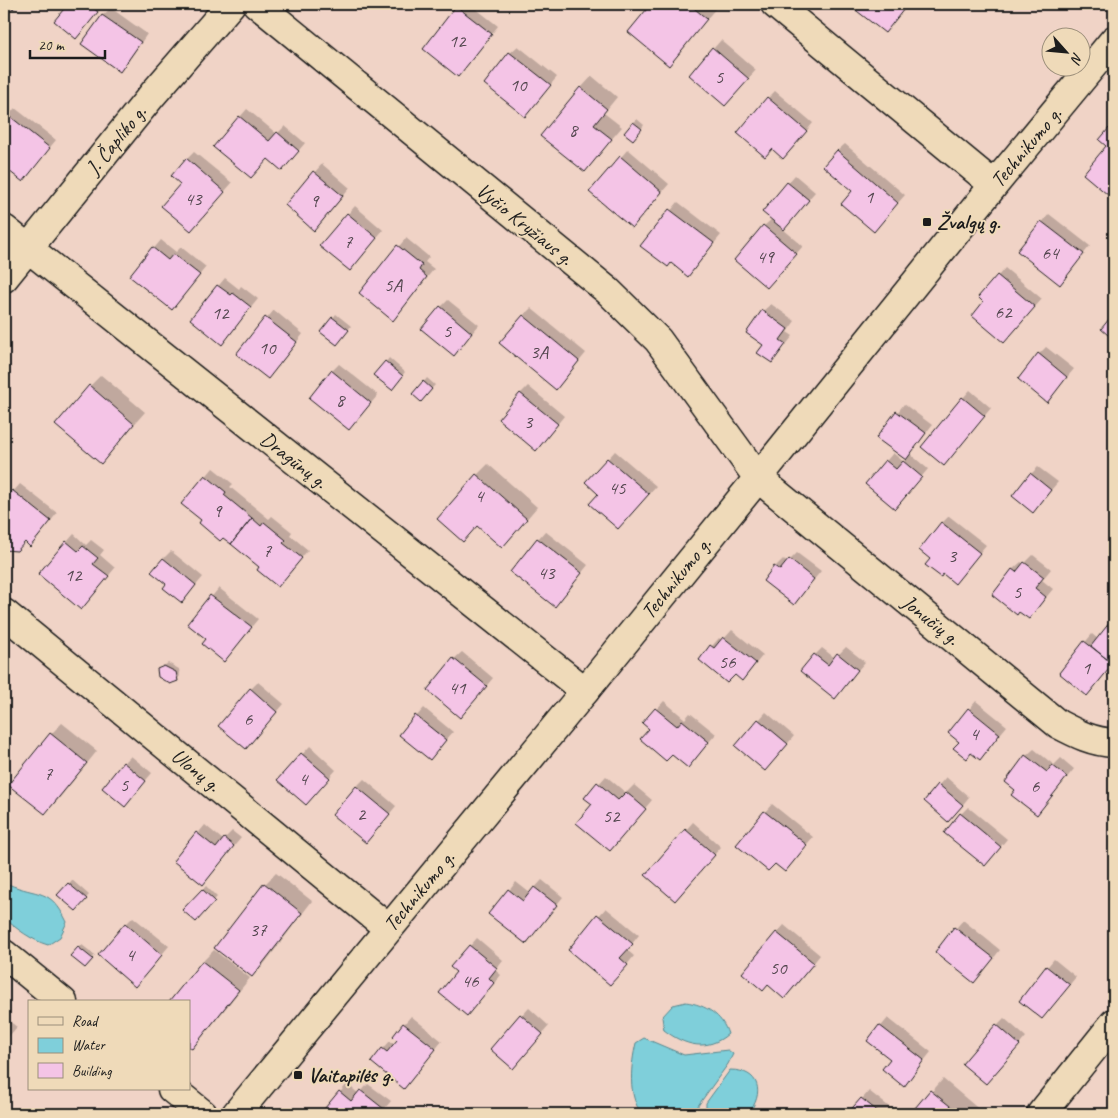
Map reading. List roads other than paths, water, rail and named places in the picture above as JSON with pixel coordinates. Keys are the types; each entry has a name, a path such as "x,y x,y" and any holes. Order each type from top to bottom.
{"street":[{"name":"J. Čapliko g.","path":"4,278 153,94 231,4"},
{"name":"Vyčio Kryžiaus g.","path":"257,4 608,291 658,340 758,478"},
{"path":"775,4 994,185"},
{"name":"Technikumo g.","path":"236,1114 585,691 994,185 1114,40"},
{"name":"Dragūnų g.","path":"4,230 585,691"},
{"name":"Jonučių g.","path":"758,478 1058,724 1082,736 1102,742 1114,743"},
{"name":"Ulonų g.","path":"4,613 388,928"},
{"path":"4,954 61,1000"},
{"path":"1041,1114 1114,1022"},
{"path":"173,1090 203,1114"}],"water":[{"path":"8,884 43,895 55,903 67,922 60,937 48,945 42,943 19,930 4,918 4,885"},
{"path":"686,1002 706,1008 712,1012 722,1021 728,1034 712,1043 696,1045 680,1040 664,1030 662,1017 673,1005"},
{"path":"644,1038 684,1055 728,1050 733,1054 728,1064 692,1114 642,1114 634,1098 632,1070 636,1043"},
{"path":"730,1070 748,1074 757,1084 757,1098 748,1114 713,1114 706,1110 706,1103"}],"place":[{"name":"Žvalgų g.","path":"927,222"},
{"name":"Vaitapilės g.","path":"298,1075"}]}
